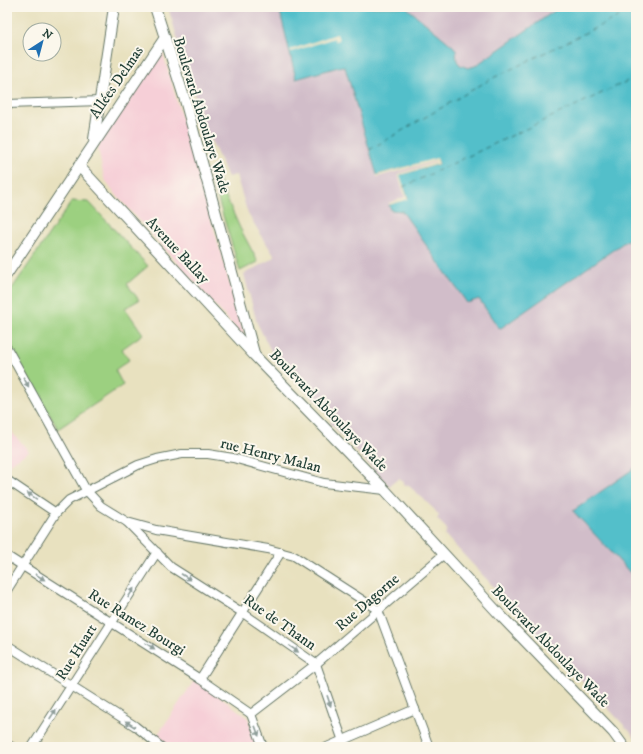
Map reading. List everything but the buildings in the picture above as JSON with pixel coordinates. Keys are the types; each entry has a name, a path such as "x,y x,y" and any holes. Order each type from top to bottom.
{"street":[{"path":"93,143 101,101 114,7"},
{"name":"Boulevard Abdoulaye Wade","path":"155,7 164,39 185,100 254,355 628,746"},
{"name":"Allées Delmas","path":"7,274 93,143 164,39"},
{"path":"7,104 101,101"},
{"name":"Avenue Ballay","path":"79,166 254,355"},
{"path":"7,348 86,490 101,506 127,522 156,530 281,552 294,556 378,610 429,747"},
{"name":"rue Henry Malan","path":"7,590 56,513 69,500 86,490 138,465 158,459 182,454 202,454 233,458 324,483 384,490"},
{"path":"7,480 56,513"},
{"name":"Rue de Thann","path":"127,522 171,567 243,613 316,664 344,744"},
{"name":"Rue Huart","path":"32,747 157,552"},
{"path":"200,679 281,552"},
{"name":"Rue Dagorne","path":"251,714 316,664 444,554"},
{"name":"Rue Ramez Bourgi","path":"7,556 112,622 251,714"},
{"path":"7,645 135,726 161,747"},
{"path":"327,747 344,744 415,709"},
{"path":"251,714 263,747"},
{"path":"7,744 12,747"}],"shaded area":[{"path":"168,7 636,7 636,738 445,535 447,529 437,519 439,516 434,509 407,484 406,486 399,478 389,486 330,423 333,419 271,351 257,323 244,274 275,257 248,214 236,175 228,177 203,123"},
{"path":"162,50 246,340 111,189 104,178 98,149 101,141"},
{"path":"7,423 14,435 29,451 7,466"},
{"path":"196,678 248,718 259,747 168,747 158,734"}],"green space":[{"path":"213,168 240,228 258,262 240,271 209,170"},
{"path":"72,201 89,202 148,266 127,284 139,300 125,308 143,334 122,349 129,360 115,370 123,385 58,429 7,342 7,296"}],"water":[{"path":"279,7 406,7 454,47 456,50 457,61 460,65 468,68 475,66 560,7 636,7 636,234 501,328 498,327 479,299 467,303 402,211 391,210 389,205 408,198 399,175 439,164 437,159 377,175 345,67 342,66 296,79"},
{"path":"636,467 636,579 573,511"}],"pier":[{"path":"337,34 339,40 335,41 334,38 291,52 290,50"},
{"path":"437,158 439,164 400,175 408,199 389,205 389,203 405,197 398,174 436,161 377,177 377,175"}],"ferry route":[{"path":"369,150 489,80 636,8"},
{"path":"403,187 636,77"}]}
